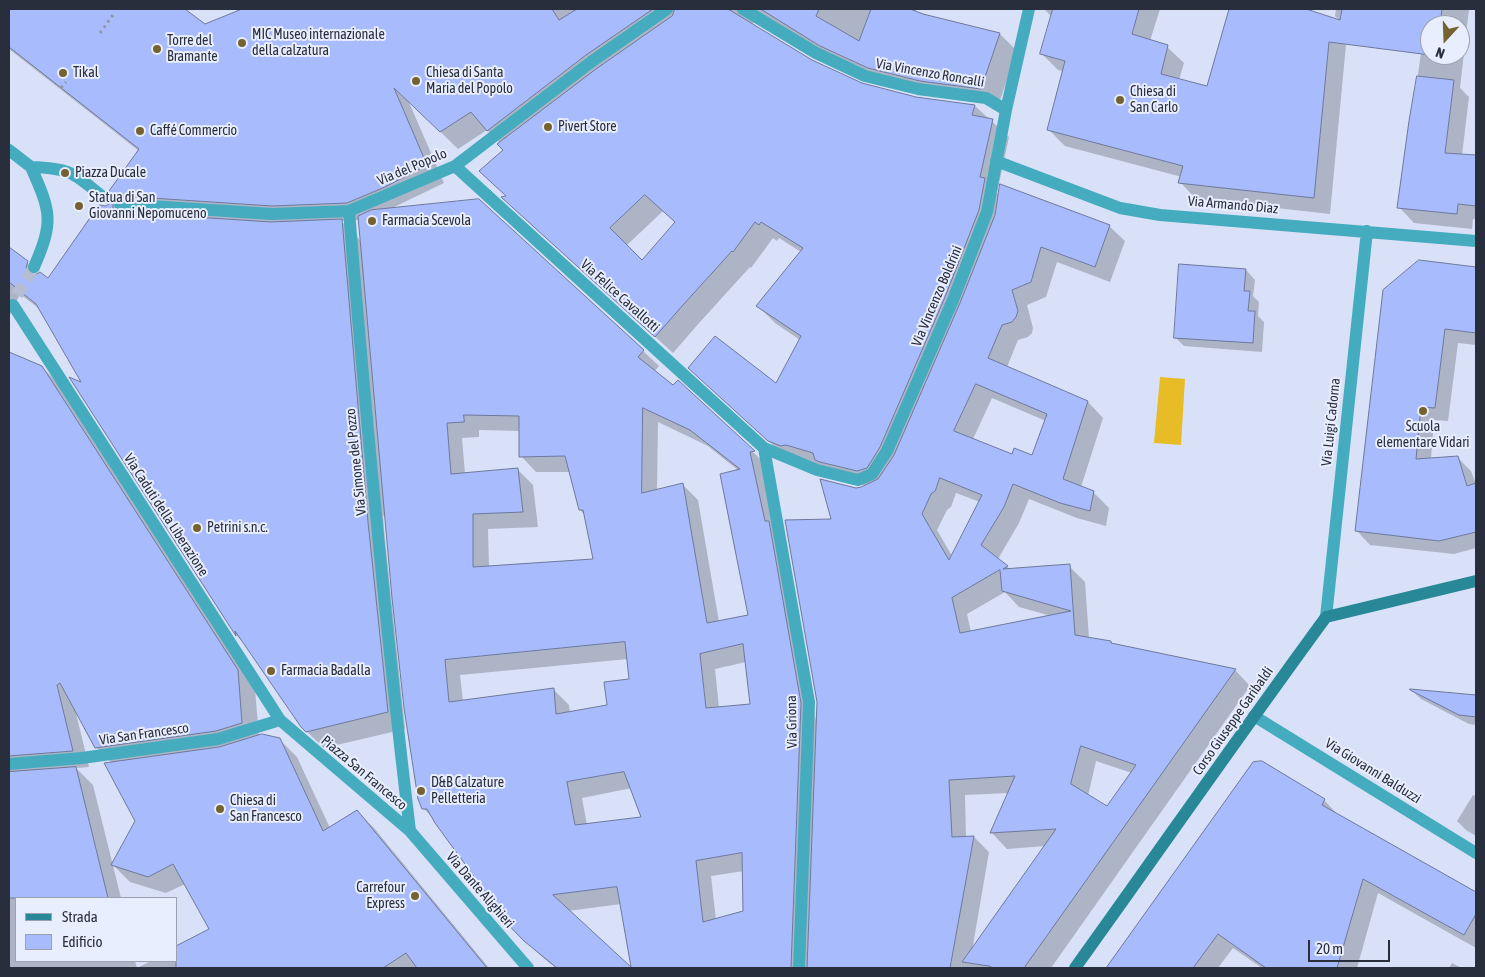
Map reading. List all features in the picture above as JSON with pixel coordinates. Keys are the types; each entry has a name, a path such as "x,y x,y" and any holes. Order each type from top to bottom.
{"street":[{"name":"Via del Popolo","path":"120,204 272,214 349,210 455,166 591,62 667,9"},
{"name":"Via Vincenzo Roncalli","path":"743,9 816,53 865,76 918,89 986,98 1006,110"},
{"name":"Via Vincenzo Boldrini","path":"764,448 817,470 858,480 872,474 887,451 953,300 987,212 1006,110 1029,9"},
{"path":"9,150 30,167 42,191 48,213 46,240 34,267"},
{"name":"Via Armando Diaz","path":"996,161 1120,208 1160,214 1476,241"},
{"name":"Via Felice Cavallotti","path":"455,166 764,448"},
{"path":"30,167 55,168 68,171 80,178 104,198"},
{"name":"Via Simone del Pozzo","path":"349,210 363,389 396,711"},
{"name":"Via Luigi Cadorna","path":"1326,616 1367,231"},
{"name":"Via Caduti della Liberazione","path":"13,305 280,720 299,737"},
{"name":"Via Griona","path":"764,448 809,702 799,968"},
{"path":"1326,616 1476,581"},
{"name":"Corso Giuseppe Garibaldi","path":"1075,968 1326,616"},
{"name":"Piazza San Francesco","path":"396,711 410,831"},
{"name":"Via Giovanni Balduzzi","path":"1254,716 1476,852"},
{"name":"Via San Francesco","path":"9,764 82,758 218,739 280,720"},
{"name":"Piazza San Francesco","path":"299,737 410,831"},
{"name":"Via Dante Alighieri","path":"410,831 528,968"}],"path":[{"path":"100,33 113,15"},
{"path":"61,88 66,82"}],"shaded area":[{"path":"1160,377 1185,379 1181,445 1154,443"}],"building":[{"path":"9,9 185,9 205,24 242,9 552,9 559,20 577,9 653,9 586,55 487,131 471,112 440,132 394,88 427,165 385,187 347,203 272,206 121,196 113,200 113,208 119,212 271,222 342,219 368,522 388,712 306,732 301,727 235,631 236,636 69,377 81,382 36,304 9,282 9,247 28,261 26,268 28,272 35,275 40,272 48,278 99,205 106,206 110,203 112,196 109,191 139,149 9,47"},
{"path":"675,9 728,9 812,60 862,83 916,97 975,105 972,115 993,119 980,177 985,178 979,210 945,297 880,447 867,468 857,471 820,462 815,460 813,453 768,441 688,368 715,336 776,383 801,336 756,306 803,248 761,222 759,225 755,222 733,252 655,337 501,197 506,196 479,171 503,150 497,144 596,69 672,16","holes":["645,195 675,222 642,260 610,228"]},
{"path":"761,9 819,9 816,16 859,41 871,9 910,9 1000,33 981,89 920,81 868,68 820,46"},
{"path":"1053,9 1139,9 1132,34 1168,45 1161,74 1207,86 1229,9 1306,9 1340,20 1342,9 1442,9 1441,15 1420,15 1420,54 1329,42 1314,198 1178,183 1183,166 1047,130 1065,61 1040,54"},
{"path":"1417,76 1454,80 1445,153 1476,155 1476,206 1458,204 1457,214 1397,208"},
{"path":"1000,184 1110,225 1095,267 1041,247 1031,282 1012,290 1018,311 1016,317 1012,322 1002,325 988,358 1088,401 1063,479 1094,491 1090,511 1060,503 1013,484 1004,507 981,545 1008,566 1003,569 1070,564 1075,635 1111,641 1111,643 1236,669 1024,968 993,968 962,962 1056,829 990,833 1015,776 949,780 952,837 974,836 950,968 807,968 817,702 785,520 831,519 820,479 856,488 878,479 894,455 960,303 995,215","holes":["976,384 1047,414 1032,455 1014,448 1012,454 954,431","940,478 982,495 949,560 922,514 931,494 935,491","1000,570 1002,591 1071,611 960,633 952,598","1081,746 1136,765 1107,806 1071,784"]},
{"path":"479,199 644,350 638,357 673,385 678,380 755,451 750,452 765,521 769,521 801,703 791,968 557,968 524,941 491,907 494,904 435,823 427,809 422,809 418,799 404,708 392,598 358,216 371,210","holes":["643,408 690,430 740,469 720,474 748,615 707,623 683,483 642,493","464,415 519,416 519,457 565,456 579,510 583,510 593,559 473,567 473,514 523,512 518,468 451,474 447,423 464,422","625,642 629,679 604,682 607,705 556,714 554,688 449,702 445,660","743,644 750,704 706,708 700,654","624,772 641,817 575,825 567,782","742,853 743,911 703,922 696,861","617,887 631,967 553,895"]},
{"name":"Scuola elementare Vidari","path":"1419,260 1476,267 1476,333 1445,329 1435,408 1421,407 1416,459 1458,456 1467,486 1476,483 1476,532 1439,541 1355,531 1383,290"},
{"path":"1179,264 1246,269 1244,291 1250,291 1248,311 1255,311 1253,343 1174,338"},
{"path":"9,352 42,366 238,670 242,723 216,731 95,748 60,683 57,685 73,751 9,756"},
{"path":"1410,689 1476,695 1476,717 1459,715"},
{"path":"262,734 280,738 323,831 357,810 487,968 417,968 406,953 383,968 176,968 178,945 209,929 173,864 148,877 111,865 135,821 104,763 219,747"},
{"path":"1262,761 1325,799 1322,805 1476,892 1476,914 1464,935 1363,879 1337,968 1266,968 1218,934 1193,968 1106,968 1253,762"},
{"path":"76,767 108,897 9,898 9,772"}],"tunnel":[{"path":"17,295 34,267"}],"place":[{"name":"MIC Museo internazionale della calzatura","path":"242,43"},
{"name":"Torre del Bramante","path":"157,49"},
{"name":"Tikal","path":"63,73"},
{"name":"Chiesa di Santa Maria del Popolo","path":"416,81"},
{"name":"Chiesa di San Carlo","path":"1120,100"},
{"name":"Pivert Store","path":"548,127"},
{"name":"Caffé Commercio","path":"140,131"},
{"name":"Piazza Ducale","path":"65,173"},
{"name":"Statua di San Giovanni Nepomuceno","path":"79,206"},
{"name":"Farmacia Scevola","path":"372,221"},
{"name":"Scuola elementare Vidari","path":"1423,411"},
{"name":"Petrini s.n.c.","path":"197,528"},
{"name":"Farmacia Badalla","path":"271,671"},
{"name":"D&B Calzature Pelletteria","path":"421,791"},
{"name":"Chiesa di San Francesco","path":"220,809"},
{"name":"Carrefour Express","path":"415,896"}]}
